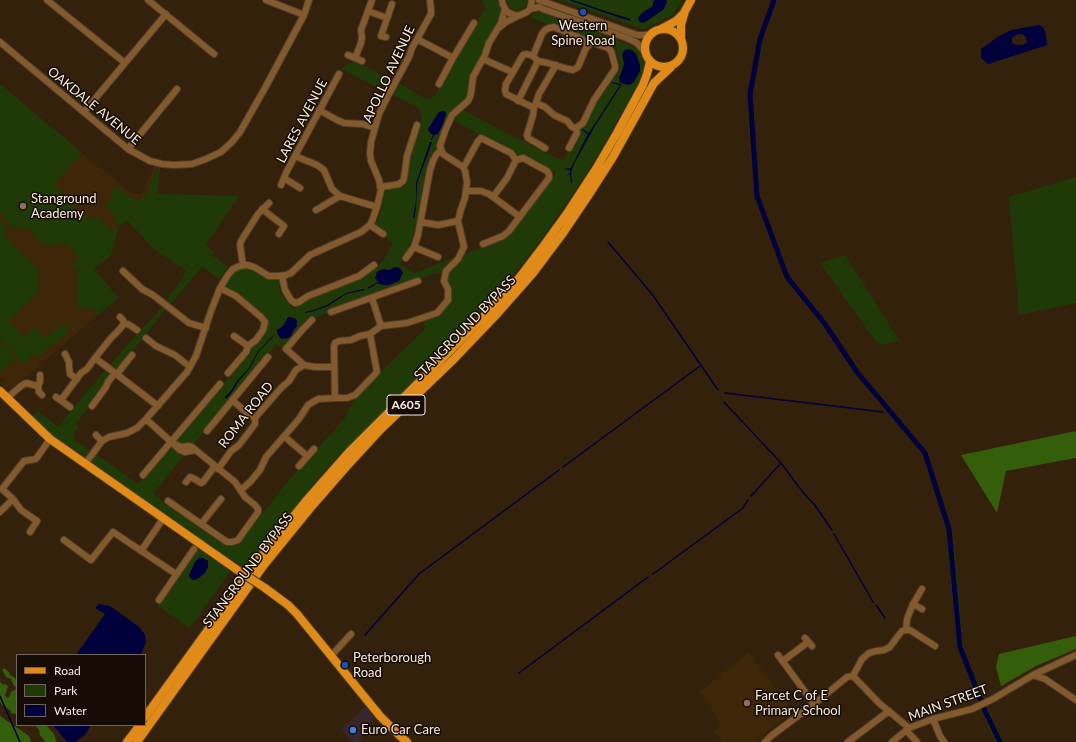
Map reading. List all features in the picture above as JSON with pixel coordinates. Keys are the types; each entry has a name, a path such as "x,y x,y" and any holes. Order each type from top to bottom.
{"main road":[{"path":"685,11 676,21 652,34 647,39 645,52 650,62 665,68 671,67 678,62 683,54 684,46 681,37 681,25 685,11 691,0"},
{"path":"661,29 672,30 681,37"},
{"name":"STANGROUND BYPASS","path":"146,717 259,559 306,501 350,451 488,312 520,276 542,248 568,212 617,134 648,74 650,62"},
{"name":"STANGROUND BYPASS","path":"137,742 264,565 312,506 380,430 453,360 533,273 564,233 613,157 654,83 671,67"},
{"path":"0,391 50,439 288,605 332,656 380,716 398,735 407,742"},
{"path":"127,742 139,726"}],"street":[{"path":"47,0 125,64"},
{"path":"148,0 214,54"},
{"path":"266,0 304,15"},
{"name":"OAKDALE AVENUE","path":"0,42 138,156 158,163 174,165 192,164 221,152 240,132 304,15 309,0"},
{"path":"362,61 352,56 361,43 361,30 372,0"},
{"name":"APOLLO AVENUE","path":"370,225 380,194 379,180 371,161 371,142 384,104 409,57 416,39 431,14 432,10 430,0"},
{"path":"502,0 505,9 510,14 518,16"},
{"path":"530,9 532,0"},
{"path":"540,0 550,5 637,35 652,34"},
{"path":"386,37 381,36 392,4"},
{"path":"497,30 506,22 527,12 530,9 539,7 627,38 637,43 645,52"},
{"path":"335,398 335,343 370,334 381,326 407,323 437,314 448,300 448,289 444,281 446,271 458,259 464,247 458,222 459,214 467,191 465,172 459,164 446,156 441,150 441,140 452,115 468,101 470,97 473,77 483,59 489,43 503,19 505,9"},
{"path":"368,11 387,18"},
{"path":"84,112 166,14"},
{"path":"439,84 441,75 453,58 465,32 474,23"},
{"path":"533,56 542,34 549,28 554,28 582,38 588,46"},
{"path":"416,39 453,58"},
{"path":"590,43 608,48 611,51 615,69 594,100 583,123 576,128 567,121 554,115 545,107 535,105 530,106 506,94 506,84 522,55 527,54 533,56 538,61 573,70 578,67 586,48 590,43"},
{"path":"483,59 512,72"},
{"path":"518,101 538,61"},
{"path":"545,148 526,136 535,105 556,65"},
{"name":"LARES AVENUE","path":"281,186 286,173 339,74"},
{"path":"128,149 177,89"},
{"path":"319,110 344,123 362,124 375,128"},
{"path":"380,187 399,184 403,181 408,145 417,125"},
{"path":"569,148 577,133 576,128"},
{"path":"462,167 481,138 511,153 516,160"},
{"path":"406,258 414,247 418,235 430,170 436,155 441,150"},
{"path":"295,156 317,165 324,170 332,188 340,196 377,207"},
{"path":"483,244 509,232 549,178 548,170 523,158 516,160 506,178 492,197"},
{"name":"LARES AVENUE","path":"284,178 300,188"},
{"path":"467,191 481,191 520,217"},
{"path":"316,210 340,196"},
{"path":"243,265 240,245 241,241 258,214 269,203"},
{"path":"262,210 284,226 279,234"},
{"path":"421,222 438,225 458,222"},
{"path":"84,464 102,441 109,437 127,433 137,428 158,406 190,367 196,356 206,328 210,311 220,288 233,270 237,267 247,265 254,267 269,276 282,276 291,273 314,252 361,232 370,225 383,234"},
{"path":"414,247 438,257"},
{"path":"282,276 285,290 291,300 293,302 299,302 308,296 350,281 374,265"},
{"path":"122,271 142,289 153,295 189,323 206,328"},
{"path":"331,312 418,281"},
{"path":"220,288 236,296 262,317 265,322 263,330 256,340 248,346 246,352 228,373"},
{"path":"372,298 381,326"},
{"path":"120,317 124,324"},
{"path":"312,320 302,329 286,349 304,365 315,368 334,367"},
{"path":"124,324 128,324 137,330"},
{"path":"70,407 59,398 96,358 124,324"},
{"path":"241,490 251,482 260,470 266,457 308,405 318,400 347,398 355,395 377,372 370,334"},
{"path":"234,336 248,346"},
{"path":"146,338 156,346 175,355 190,367"},
{"path":"66,354 69,362 70,374 77,379"},
{"path":"92,406 108,382 132,354"},
{"path":"206,431 268,357"},
{"path":"96,358 158,406"},
{"name":"ROMA ROAD","path":"186,482 190,477 201,483 204,482 239,445 254,424 255,418 289,381 296,370 304,365"},
{"path":"40,375 40,382 38,386 39,392 42,395"},
{"path":"7,398 26,383 38,386"},
{"path":"143,476 173,443 197,408 220,384"},
{"path":"232,400 255,418"},
{"path":"146,419 173,443 181,446 189,446 235,482 246,497 258,508 258,512 238,540 227,542 168,501"},
{"path":"96,435 102,441"},
{"path":"284,436 307,456"},
{"path":"30,532 37,521 21,510 13,499 2,489 24,461 36,459 50,439"},
{"path":"299,466 314,449"},
{"path":"201,524 221,498"},
{"path":"0,512 13,499"},
{"path":"141,550 163,519"},
{"path":"64,540 91,560 113,532 176,574"},
{"path":"159,600 194,549"},
{"path":"906,630 906,619 922,589"},
{"path":"913,604 922,609"},
{"path":"853,676 862,660 869,653 884,650 890,647 902,631 910,630 935,646"},
{"path":"332,656 352,634"},
{"path":"783,661 808,642"},
{"path":"778,655 814,704"},
{"name":"MAIN STREET","path":"892,742 908,729 972,709 989,702 1033,675 1076,655"},
{"path":"1045,679 1046,668"},
{"path":"1033,675 1045,679 1076,700"},
{"path":"765,742 847,677 853,676"},
{"path":"853,676 908,729 917,742"},
{"path":"848,742 889,711"},
{"path":"933,720 944,742"}],"shaded area":[{"name":"Stanground Academy","path":"0,84 130,192 140,194 143,192 154,166 160,168 157,194 119,226 111,255 94,269 118,298 9,391 2,383 5,381 2,377 0,379"},
{"name":"Farcet C of E Primary School","path":"748,652 795,714 769,729 762,739 757,740 756,742 722,742 714,731 720,726 715,715 700,692"},
{"path":"366,706 374,718 358,742 353,742 341,729"}],"green space":[{"path":"482,0 498,0 501,11 500,18 485,45 468,94 449,115 437,142 437,150 430,156 415,231 409,249 400,264 415,273 455,257 441,273 431,274 306,320 283,349 277,344 193,445 181,444 175,441 223,384 251,347 256,344 265,333 268,326 268,321 265,316 225,285 235,272 245,268 251,269 264,277 279,281 280,293 292,308 319,295 357,281 376,268 384,260 393,243 385,237 386,233 374,226 382,207 385,192 388,189 399,186 422,118 418,108 393,95 399,83 427,100 435,96 469,34 485,9"},
{"path":"507,0 527,0 524,8 517,10 509,6"},
{"path":"557,0 683,0 673,15 642,29"},
{"path":"536,12 547,14 626,43 638,50 642,57 644,66 643,74 585,176 542,238 501,291 352,442 281,524 247,569 211,547 96,468 93,464 93,460 96,454 138,484 171,445 185,454 153,494 211,536 228,546 235,545 241,541 285,485 344,419 357,395 425,329 424,322 438,315 447,307 452,295 446,279 449,272 467,253 509,236 556,172 525,157 517,156 500,143 487,139 453,120 455,116 463,110 563,161 579,130 585,124 593,108 612,81 614,75 619,71 620,63 615,46 593,38 586,38 583,35 532,18 532,15"},
{"path":"355,62 393,81 386,92 341,69 345,65"},
{"path":"0,84 82,153 54,184 82,215 84,214 91,221 97,215 112,231 119,226 111,255 94,269 118,298 98,315 91,307 78,307 78,269 71,267 79,257 64,242 54,246 44,244 28,228 12,227 0,212"},
{"path":"158,168 160,168 157,194 239,196 205,246 214,252 212,255 228,267 219,279 202,266 170,305 166,301 187,271 153,248 127,220 119,226 113,219 115,216 105,205 114,196 110,192 117,187 131,198 140,200 148,195 149,188"},
{"path":"1076,177 1076,303 1019,315 1009,197"},
{"path":"0,221 8,229 4,234 39,271 38,292 8,322 24,337 35,327 46,338 64,323 69,329 68,332 53,345 50,345 38,358 34,353 23,364 0,338"},
{"path":"845,255 899,340 886,345 877,343 820,263"},
{"path":"162,307 165,310 117,371 110,366 121,352"},
{"path":"2,343 16,359 11,363 10,362 0,372 0,345"},
{"path":"105,370 111,375 104,387 76,424 79,426 73,434 76,436 74,439 90,451 81,456 46,430 32,416 38,411 58,427"},
{"path":"1076,431 1076,458 1006,471 997,513 961,455"},
{"path":"198,548 230,571 190,628 158,606"},
{"path":"955,550 963,648 984,700 978,703 957,645 948,551"},
{"path":"1076,636 1076,649 1036,666 1001,686 996,667 999,654"},
{"path":"4,668 14,677 16,680 16,688 11,679 6,677 2,670"},
{"path":"0,682 8,686 5,695 7,698 11,692 16,688 16,714 11,713 11,711 0,702"},
{"path":"987,706 1003,742 996,742 981,709"},
{"path":"0,716 29,736 31,742 0,742"},
{"path":"36,726 47,726 54,734 57,742 45,742 40,735 39,730"}],"water":[{"path":"569,0 585,4 631,20 620,18"},
{"path":"654,0 666,0 667,2 664,9 647,21 643,23 640,22 638,18 646,10 652,7"},
{"path":"1039,25 1043,27 1046,34 1047,45 988,64 981,58 981,49 999,36 1012,30","holes":["1022,34 1026,37 1027,42 1023,45 1012,43 1012,38 1016,35"]},
{"path":"627,49 632,50 636,54 640,65 640,71 633,83 629,85 620,82 619,78 624,63 622,55"},
{"path":"612,82 622,84 595,126 574,164 571,172 571,183 570,174 565,177 570,173 570,170 564,169 571,168 588,134 582,129 589,133 620,85"},
{"path":"439,112 446,112 446,114 443,124 438,134 434,135 431,140 433,135 428,129"},
{"path":"430,142 432,142 417,183 416,209 413,218 416,201 416,183"},
{"path":"395,267 400,268 403,273 399,281 389,285 378,283 368,289 367,288 378,282 375,278 377,272 383,269 389,270"},
{"path":"365,290 346,294 328,306 305,313 327,305 346,293"},
{"path":"288,317 296,319 297,326 291,336 283,339 280,338 277,330 283,326"},
{"path":"275,334 259,351 250,368 226,399 225,397 249,368 258,351"},
{"path":"199,558 203,558 208,561 208,567 205,573 198,579 193,580 189,575 195,562"},
{"path":"99,604 110,606 139,627 145,635 146,642 141,654 77,654 105,614 95,608"},
{"path":"54,726 90,726 85,735 75,742 67,742"}],"waterway":[{"path":"774,0 760,39 750,94 757,196 787,277 825,324 857,372 925,453 949,529 960,647 985,711 1000,742"},
{"path":"608,242 652,294 718,390"},
{"path":"563,467 700,366"},
{"path":"725,393 883,412"},
{"path":"724,402 781,463 751,496"},
{"path":"781,463 805,495 814,504 832,530"},
{"path":"365,635 419,574 559,470"},
{"path":"653,574 743,508 748,500"},
{"path":"834,534 873,602"},
{"path":"519,673 648,577"},
{"path":"876,605 885,618"},
{"path":"0,696 20,742"}],"place":[{"name":"Western Spine Road","path":"583,12"},
{"name":"Stanground Academy","path":"23,206"},
{"name":"Peterborough Road","path":"345,665"},
{"name":"Farcet C of E Primary School","path":"747,703"},
{"name":"Euro Car Care","path":"353,730"}]}
